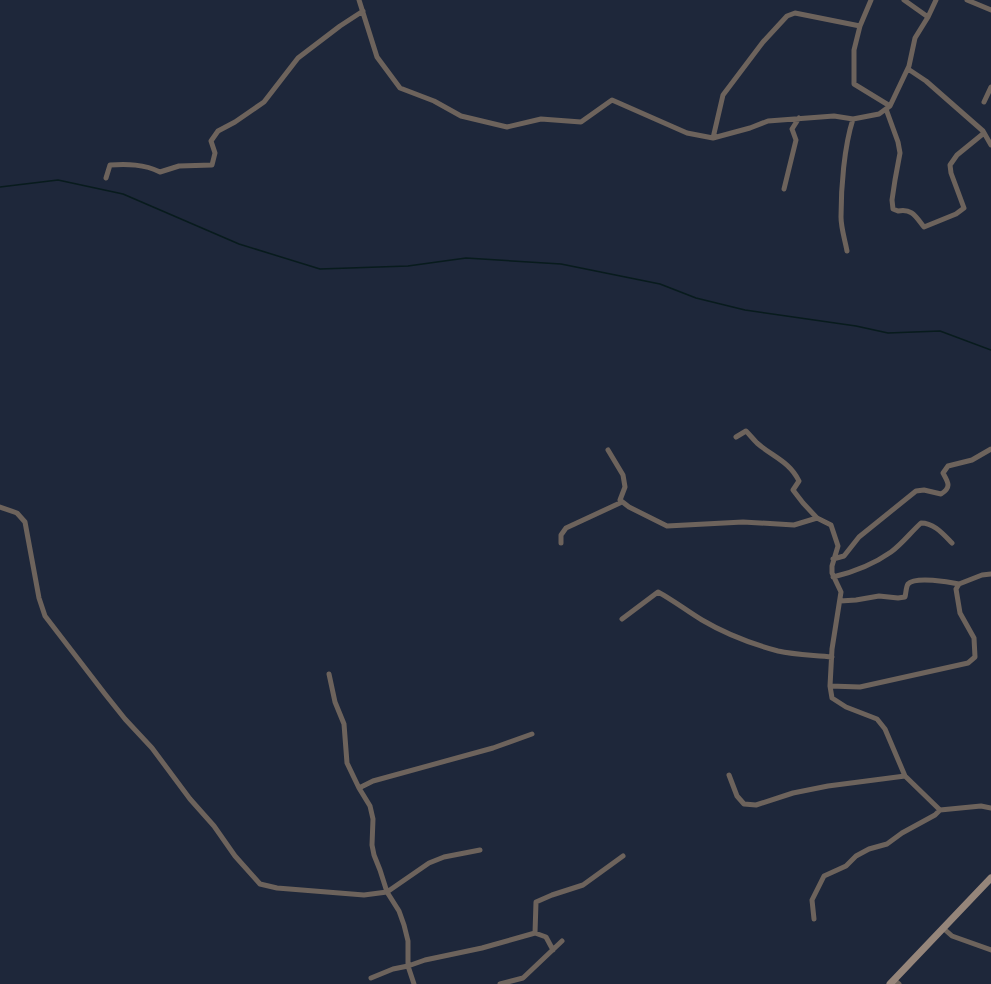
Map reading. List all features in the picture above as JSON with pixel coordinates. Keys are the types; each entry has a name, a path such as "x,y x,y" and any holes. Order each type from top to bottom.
{"main road":[{"path":"894,983 943,928 991,878"}],"street":[{"path":"359,0 378,57 400,88 434,101 461,116 507,127 541,119 581,122 612,100 687,133 713,138 750,128 768,121 834,116 853,119 879,114 888,108 908,69 915,38 936,0"},
{"path":"871,0 860,26 854,50 854,84 888,108 900,153 894,180 892,200 893,208 898,211 904,210 911,212 924,227 956,214 964,208 951,173 950,165 957,156 984,133"},
{"path":"904,0 928,16"},
{"path":"968,0 991,10"},
{"path":"106,178 110,165 128,164 150,167 160,172 179,166 212,164 215,153 211,141 218,131 235,122 264,102 298,58 340,26 363,11"},
{"path":"713,138 723,95 763,42 787,16 795,13 860,26"},
{"path":"908,69 926,81 984,133 991,145"},
{"path":"984,102 991,87"},
{"path":"784,189 796,140 792,129 799,118"},
{"path":"846,251 841,218 844,166 849,132 853,119"},
{"path":"736,437 746,431 758,443 795,472 799,481 793,490 817,518 831,525 838,546 833,559 832,573 841,592 832,649 830,686 832,698 846,707 877,719 885,729 905,776 940,810"},
{"path":"833,559 844,556 859,537 916,491 924,490 941,494 944,493 949,482 943,473 948,466 972,460 991,449"},
{"path":"608,450 623,475 625,487 620,500 622,502"},
{"path":"622,502 667,526 743,522 794,526 817,518"},
{"path":"561,543 561,535 566,528 622,502"},
{"path":"0,507 17,513 26,522 39,598 45,616 105,694 125,719 152,748 186,794 214,826 235,856 256,881 266,886 277,888 364,895 387,892 429,863 444,857 480,850"},
{"path":"833,577 849,573 866,566 892,551 921,523 927,523 938,529 952,543"},
{"path":"840,601 878,596 898,598 905,597 908,585 918,580 959,584 991,574"},
{"path":"830,686 860,687 968,663 975,657 974,638 960,613 956,589 959,584"},
{"path":"622,618 658,592 702,620 749,641 778,651 832,657"},
{"path":"329,674 335,702 344,724 347,763 359,788 370,806 373,819 372,845 374,855 387,892 404,925 408,941 408,966 414,984"},
{"path":"359,788 373,781 492,748 532,734"},
{"path":"729,775 740,800 744,804 756,805 793,793 828,786 905,776"},
{"path":"814,918 812,900 824,876 846,866 856,856 869,849 887,844 902,833 935,815 940,810 981,806 991,808"},
{"path":"535,933 536,902 583,884 624,856"},
{"path":"943,928 952,936 991,950"},
{"path":"370,978 393,969 425,960 482,948 535,933 546,937 553,950"},
{"path":"500,984 523,978 562,941"},
{"path":"523,978 523,984"}],"waterway":[{"path":"0,187 58,180 123,194 239,244 320,269 408,266 466,258 561,264 660,284 696,298 745,310 856,326 888,333 940,331 991,350"}]}
